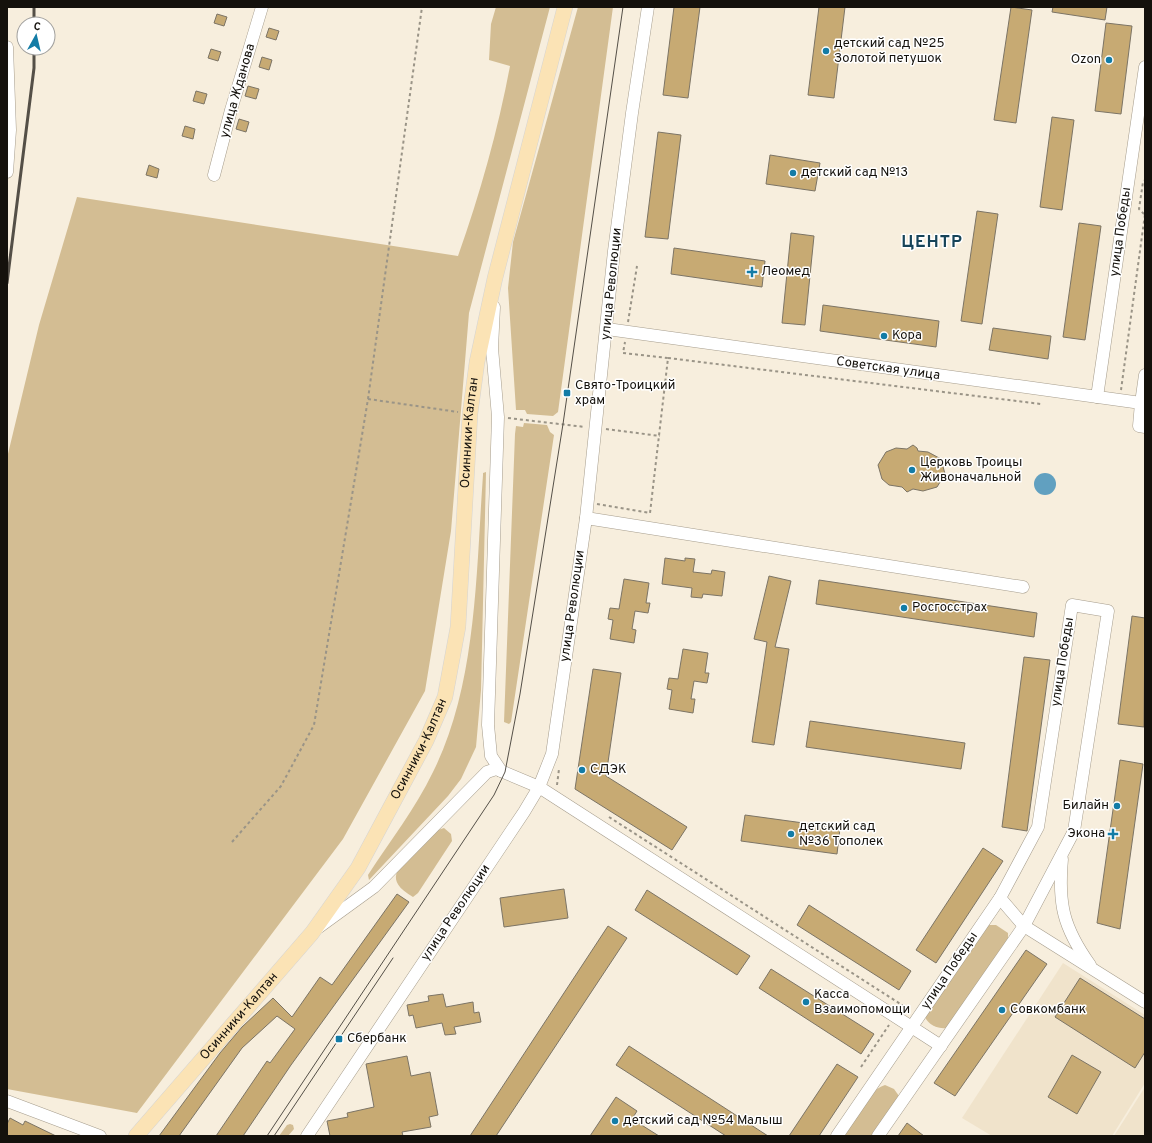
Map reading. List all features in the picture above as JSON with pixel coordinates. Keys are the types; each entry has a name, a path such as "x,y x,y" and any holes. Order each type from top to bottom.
{"main road":[{"name":"Осинники-Калтан","path":"136,1136 312,933 358,868 426,740 444,697 458,627 470,414 477,362 495,278 565,7"}],"street":[{"name":"улица Жданова","path":"214,175 231,110 262,7"},
{"name":"улица Революции","path":"307,1136 524,812 539,786 552,754 590,519 595,428 607,330 615,243 648,7"},
{"path":"7,47 10,130 7,172"},
{"name":"улица Победы","path":"1097,397 1145,67"},
{"path":"495,278 492,348 498,417 488,725 491,756 501,771"},
{"name":"Советская улица","path":"607,330 1141,403"},
{"path":"1145,376 1139,426 1145,427"},
{"path":"590,519 1024,587"},
{"name":"улица Победы","path":"837,1136 1000,898 1038,827 1072,605 1108,611 1074,831 1024,926 878,1136"},
{"path":"312,933 374,887 487,772 496,769 539,786 941,1046"},
{"path":"1063,854 1060,885 1062,908 1076,946 1094,970"},
{"path":"1000,898 1024,926 1145,1002"},
{"path":"7,1100 100,1136"}],"path":[{"path":"232,842 281,786 314,725 368,399 422,7"},
{"path":"1120,400 1145,214 1140,209 1143,182 1145,180"},
{"path":"638,266 623,353 1041,404"},
{"path":"590,519 595,504 650,513 668,358"},
{"path":"368,399 470,414"},
{"path":"498,417 660,436"},
{"path":"560,762 557,785 563,789"},
{"path":"603,814 676,858 902,1005 861,1067"}],"shaded area":[{"path":"496,7 550,7 469,313 451,531 425,691 343,839 137,1113 7,1089 7,458 39,325 77,197 458,256 488,162 510,66 489,60 491,24"},
{"path":"578,7 613,7 558,412 553,416 527,414 525,410 516,410 508,288 513,242"},
{"path":"524,423 547,425 550,432 554,435 511,722 509,724 504,722 515,434 516,426 523,427"},
{"path":"486,472 481,690 476,747 461,779 448,796 369,880 368,875 410,812 433,772 447,738 458,702 472,627 476,588 483,473"},
{"path":"444,828 451,834 452,841 418,893 413,897 404,891 399,885 396,879 396,874 403,863 428,836 439,829"},
{"path":"988,925 996,925 1008,933 1008,943 947,1028 932,1025 925,1017"},
{"path":"1063,963 1145,1015 1145,1083 1112,1136 992,1136 962,1118"},
{"path":"885,1085 894,1089 899,1096 874,1136 841,1136 865,1100"},
{"path":"1145,1087 1145,1136 1114,1136"},
{"path":"287,1125 293,1125 294,1129 288,1136 279,1136"}],"water":[{"path":"1045,473 1053,476 1056,484 1053,492 1045,495 1037,492 1034,484 1037,476"}],"building":[{"path":"674,7 700,7 688,98 663,95"},
{"name":"детский сад №25 Золотой петушок","path":"819,7 845,7 834,98 808,95"},
{"path":"1011,7 1032,10 1016,123 994,120"},
{"path":"1053,7 1107,7 1105,20 1052,12"},
{"path":"217,14 227,17 224,26 214,23"},
{"path":"1106,23 1132,26 1121,114 1095,111"},
{"path":"269,28 279,31 276,40 266,37"},
{"path":"211,49 221,52 218,61 208,58"},
{"path":"262,57 272,60 269,70 259,67"},
{"path":"248,86 259,89 256,99 245,96"},
{"path":"196,91 207,94 204,104 193,101"},
{"path":"1052,117 1074,120 1062,210 1040,207"},
{"path":"239,119 249,122 246,132 236,129"},
{"path":"185,126 195,129 193,139 182,136"},
{"path":"658,132 681,135 668,239 645,237"},
{"name":"детский сад №13","path":"770,155 820,163 815,191 766,184"},
{"path":"149,165 159,169 157,178 146,175"},
{"path":"977,211 998,214 982,324 961,321"},
{"path":"1079,223 1101,226 1085,340 1063,337"},
{"path":"791,233 814,236 805,325 782,323"},
{"path":"674,248 765,261 762,287 671,274"},
{"path":"823,305 939,321 936,347 820,331"},
{"path":"993,328 1051,336 1048,359 989,350"},
{"name":"Церковь Троицы Живоначальной","path":"913,445 918,451 928,452 941,459 945,474 937,487 923,491 913,489 907,492 902,487 889,485 882,479 878,465 886,452 896,448 907,449"},
{"path":"665,558 685,561 685,558 695,559 693,572 711,574 712,570 725,572 722,596 703,594 702,598 691,597 692,588 662,584"},
{"path":"769,576 791,581 775,647 789,649 774,745 752,742 767,642 754,639"},
{"path":"624,579 649,583 646,603 650,603 648,613 635,611 632,629 636,630 634,643 610,639 613,620 608,619 610,608 619,609"},
{"path":"819,580 1037,613 1034,637 816,604"},
{"path":"1132,616 1145,618 1144,727 1118,724"},
{"path":"683,649 708,653 705,673 709,673 707,683 694,681 691,699 695,699 693,713 669,709 672,690 667,689 669,678 678,679"},
{"path":"1024,657 1050,660 1027,831 1002,827"},
{"path":"593,669 621,673 606,776 687,827 672,850 575,789"},
{"path":"810,721 965,743 961,769 806,747"},
{"path":"1120,760 1143,764 1120,929 1097,923"},
{"name":"детский сад №36 Тополек","path":"745,815 840,828 837,854 741,841"},
{"path":"983,848 1003,861 936,963 916,950"},
{"path":"564,889 568,918 504,927 500,898"},
{"path":"647,890 750,956 737,975 635,910"},
{"path":"397,894 409,902 291,1065 243,1136 216,1136 267,1061 270,1063 295,1029 277,1016 242,1048 179,1136 159,1136 220,1053 242,1027 273,998 292,1017 320,977 332,985"},
{"path":"809,905 911,971 899,990 797,925"},
{"path":"608,926 627,938 496,1136 470,1136"},
{"path":"1026,950 1047,964 955,1096 934,1083"},
{"path":"771,969 874,1034 861,1054 759,988"},
{"path":"1080,978 1145,1019 1145,1052 1135,1068 1055,1017"},
{"path":"443,994 446,1007 473,1002 474,1013 479,1012 481,1022 454,1027 456,1034 445,1035 442,1023 416,1028 413,1015 409,1016 407,1005 429,1001 428,996"},
{"path":"629,1046 768,1136 726,1136 616,1065"},
{"path":"1072,1055 1101,1072 1077,1114 1048,1097"},
{"path":"407,1056 411,1076 430,1072 438,1115 429,1117 431,1127 402,1132 403,1136 330,1136 327,1121 348,1117 347,1113 374,1107 366,1064"},
{"path":"837,1064 858,1077 819,1136 789,1136"},
{"name":"детский сад №54 Малыш","path":"616,1097 637,1111 632,1119 659,1136 590,1136"},
{"path":"10,1118 23,1125 25,1121 56,1136 7,1136 7,1124"},
{"path":"907,1123 924,1136 898,1136"}],"tram line":[{"path":"267,1136 494,795 505,772 520,694 563,424 623,7"},
{"path":"274,1136 393,958"}],"railway":[{"path":"34,7 34,16"},
{"path":"7,283 34,68 34,56"}],"place":[{"name":"детский сад №25 Золотой петушок","path":"826,51"},
{"name":"Ozon","path":"1109,60"},
{"name":"детский сад №13","path":"793,173"},
{"name":"Леомед","path":"752,272"},
{"name":"Кора","path":"884,336"},
{"name":"Свято-Троицкий храм","path":"567,393"},
{"name":"Церковь Троицы Живоначальной","path":"912,470"},
{"name":"Росгосстрах","path":"904,608"},
{"name":"СДЭК","path":"582,770"},
{"name":"Билайн","path":"1117,806"},
{"name":"детский сад №36 Тополек","path":"791,834"},
{"name":"Экона","path":"1113,834"},
{"name":"Касса Взаимопомощи","path":"806,1002"},
{"name":"Совкомбанк","path":"1002,1010"},
{"name":"Сбербанк","path":"339,1039"},
{"name":"детский сад №54 Малыш","path":"615,1121"}],"district":[{"name":"ЦЕНТР","path":"932,243"}]}
